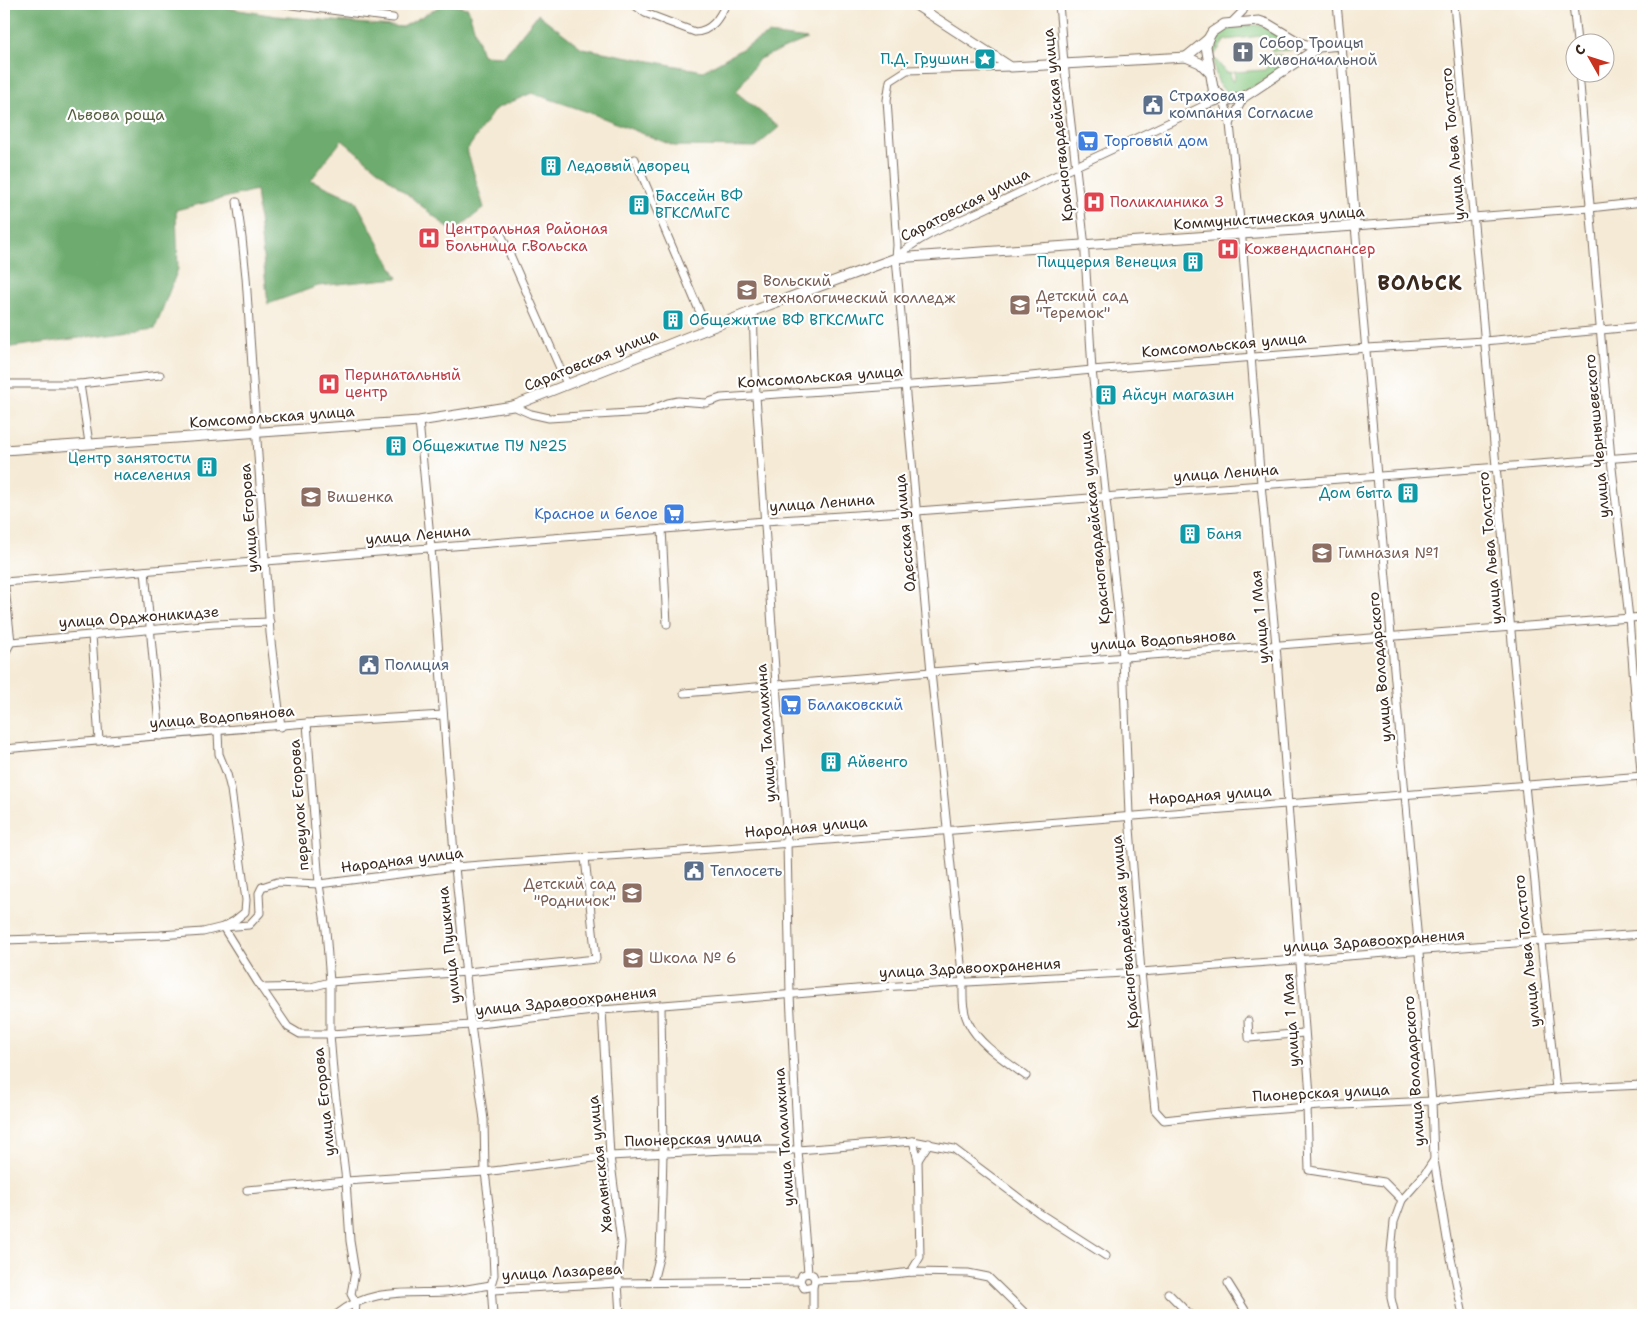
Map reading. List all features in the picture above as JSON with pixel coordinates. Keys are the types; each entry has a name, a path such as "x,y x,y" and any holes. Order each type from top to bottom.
{"main road":[{"path":"914,4 1011,67 1186,57 1200,63 1209,72"},
{"path":"1186,57 1218,28 1232,22 1259,21 1268,24 1300,43 1319,47 1341,45"},
{"path":"1208,39 1206,46 1213,88 1224,99 1229,100 1244,97 1319,47"},
{"path":"1300,43 1302,48 1300,59"},
{"name":"улица Володарского","path":"1341,45 1355,226"},
{"name":"Коммунистическая улица","path":"896,258 1355,226"},
{"name":"Саратовская улица","path":"513,406 752,311 896,258"},
{"name":"Комсомольская улица","path":"4,450 419,421 513,406"}],"street":[{"path":"284,4 393,18"},
{"path":"633,4 645,13 695,32 703,31 712,26 726,4"},
{"name":"Красногвардейская улица","path":"1059,4 1085,246 1092,370 1123,657 1129,815 1154,1110"},
{"path":"1232,22 1243,11 1246,4"},
{"name":"улица Володарского","path":"1337,4 1341,45"},
{"name":"улица Льва Толстого","path":"1454,4 1525,785 1556,1089"},
{"path":"1573,4 1576,32"},
{"name":"Одесская улица","path":"1011,67 907,70 890,81 887,106 905,384 931,672 963,983 963,1005 968,1022 982,1040 1026,1076"},
{"name":"улица Чернышевского","path":"1580,82 1611,459 1629,618 1643,798"},
{"path":"1203,106 1211,95 1213,88"},
{"path":"1230,124 1244,97"},
{"name":"Саратовская улица","path":"896,258 908,246 1076,165 1203,106 1224,99"},
{"name":"улица 1 Мая","path":"1224,99 1230,124 1242,234 1261,484 1276,645 1310,1095 1307,1107 1309,1170 1384,1182 1402,1200"},
{"path":"636,159 707,329"},
{"name":"улица Егорова","path":"237,202 248,308 270,622 280,726"},
{"name":"Коммунистическая улица","path":"1355,226 1590,208 1643,202"},
{"name":"улица Володарского","path":"1355,226 1432,1101 1434,1160 1424,1175 1402,1200 1394,1222 1391,1251 1391,1298 1395,1315"},
{"path":"500,232 567,384"},
{"name":"улица Талалихина","path":"752,311 756,396 787,842 790,995 798,1150 808,1273"},
{"name":"Комсомольская улица","path":"513,406 531,414 549,418 645,412 678,401 706,403 721,398 999,379 1367,348 1485,341 1643,326"},
{"path":"5,384 80,384 160,374"},
{"path":"80,384 89,444"},
{"name":"улица Пушкина","path":"419,421 431,548 455,867 471,1025 484,1120 494,1275 492,1287 494,1315"},
{"name":"улица Ленина","path":"4,582 765,521 1643,456"},
{"path":"662,529 667,624"},
{"path":"145,571 160,736"},
{"path":"4,578 10,642 4,655"},
{"name":"улица Водопьянова","path":"684,694 931,672 1643,617"},
{"name":"улица Орджоникидзе","path":"10,642 214,624 270,622"},
{"path":"92,635 99,741"},
{"name":"улица Водопьянова","path":"4,749 307,723 443,715"},
{"name":"переулок Егорова","path":"307,723 319,884"},
{"path":"218,732 219,754 231,790 246,900 245,912 223,927 258,983 264,988 312,987 330,982 466,972 596,959 585,858"},
{"name":"Народная улица","path":"4,940 160,935 203,932 223,927 249,925 260,913 258,893 262,887 277,882 319,884 455,867 1642,776"},
{"name":"улица Егорова","path":"319,884 326,930 330,982 330,1034 334,1083 346,1181 350,1241 355,1272 351,1294 356,1303 354,1315"},
{"name":"улица Здравоохранения","path":"258,983 288,1027 300,1034 330,1034 471,1025 602,1010 881,987 1141,972 1643,934"},
{"path":"652,1282 660,1254 663,1152 660,1005"},
{"name":"Хвалынская улица","path":"602,1010 610,1156 621,1242 618,1282 620,1315"},
{"path":"1248,1022 1249,1038 1304,1033"},
{"name":"Пионерская улица","path":"1154,1110 1164,1120 1307,1107 1432,1101 1556,1089 1643,1085"},
{"path":"911,1272 920,1257 918,1160 913,1141"},
{"name":"Пионерская улица","path":"248,1190 346,1181 486,1172 610,1156 663,1152 798,1150 913,1141 954,1149 1039,1213 1106,1256"},
{"path":"918,1160 929,1143"},
{"path":"1434,1160 1447,1239 1463,1315"},
{"path":"814,1315 814,1283 813,1275 808,1273 802,1275 800,1281 804,1288 814,1283 911,1272 968,1273 988,1277 1027,1315"},
{"name":"улица Лазарева","path":"336,1315 356,1303 381,1294 618,1282 800,1281"},
{"path":"1228,1283 1248,1315"},
{"path":"1168,1293 1190,1315"}],"green space":[{"name":"Львова роща","path":"4,4 202,4 276,16 403,27 444,4 468,8 482,55 504,56 538,14 582,48 703,71 768,34 807,39 759,59 736,92 779,127 756,147 674,146 588,112 532,93 495,109 467,150 484,208 453,232 342,140 311,180 355,200 398,278 318,286 268,304 256,190 176,210 178,269 155,328 4,348"},
{"path":"1257,25 1265,27 1296,44 1291,50 1272,51 1271,45 1261,36 1225,40 1213,57 1215,38 1218,33 1231,27"},
{"path":"1272,55 1281,55 1284,58 1282,61 1284,66 1252,87 1231,94 1222,88 1218,82 1213,57 1227,73 1231,72 1230,77 1232,81 1234,81 1235,77 1234,72 1265,70 1272,60"}],"place":[{"name":"Собор Троицы Живоначальной","path":"1243,52"},
{"name":"П.Д. Грушин","path":"985,59"},
{"name":"Страховая компания Согласие","path":"1153,105"},
{"name":"Торговый дом","path":"1088,141"},
{"name":"Ледовый дворец","path":"551,166"},
{"name":"Поликлиника 3","path":"1094,202"},
{"name":"Бассейн ВФ ВГКСМиГС","path":"639,205"},
{"name":"Центральная Районая Больница г.Вольска","path":"429,238"},
{"name":"Кожвендиспансер","path":"1228,249"},
{"name":"Пиццерия Венеция","path":"1193,262"},
{"name":"Вольский технологический колледж","path":"747,290"},
{"name":"Детский сад \"Теремок\"","path":"1020,305"},
{"name":"Общежитие ВФ ВГКСМиГС","path":"673,320"},
{"name":"Перинатальный центр","path":"329,384"},
{"name":"Айсун магазин","path":"1106,395"},
{"name":"Общежитие ПУ №25","path":"396,446"},
{"name":"Центр занятости населения","path":"207,467"},
{"name":"Дом быта","path":"1408,493"},
{"name":"Вишенка","path":"311,497"},
{"name":"Красное и белое","path":"674,514"},
{"name":"Баня","path":"1190,534"},
{"name":"Гимназия №1","path":"1322,553"},
{"name":"Полиция","path":"369,665"},
{"name":"Балаковский","path":"791,705"},
{"name":"Айвенго","path":"831,762"},
{"name":"Теплосеть","path":"694,871"},
{"name":"Детский сад \"Родничок\"","path":"632,893"},
{"name":"Школа № 6","path":"633,958"}],"district":[{"name":"ВОЛЬСК","path":"1420,283"}]}
